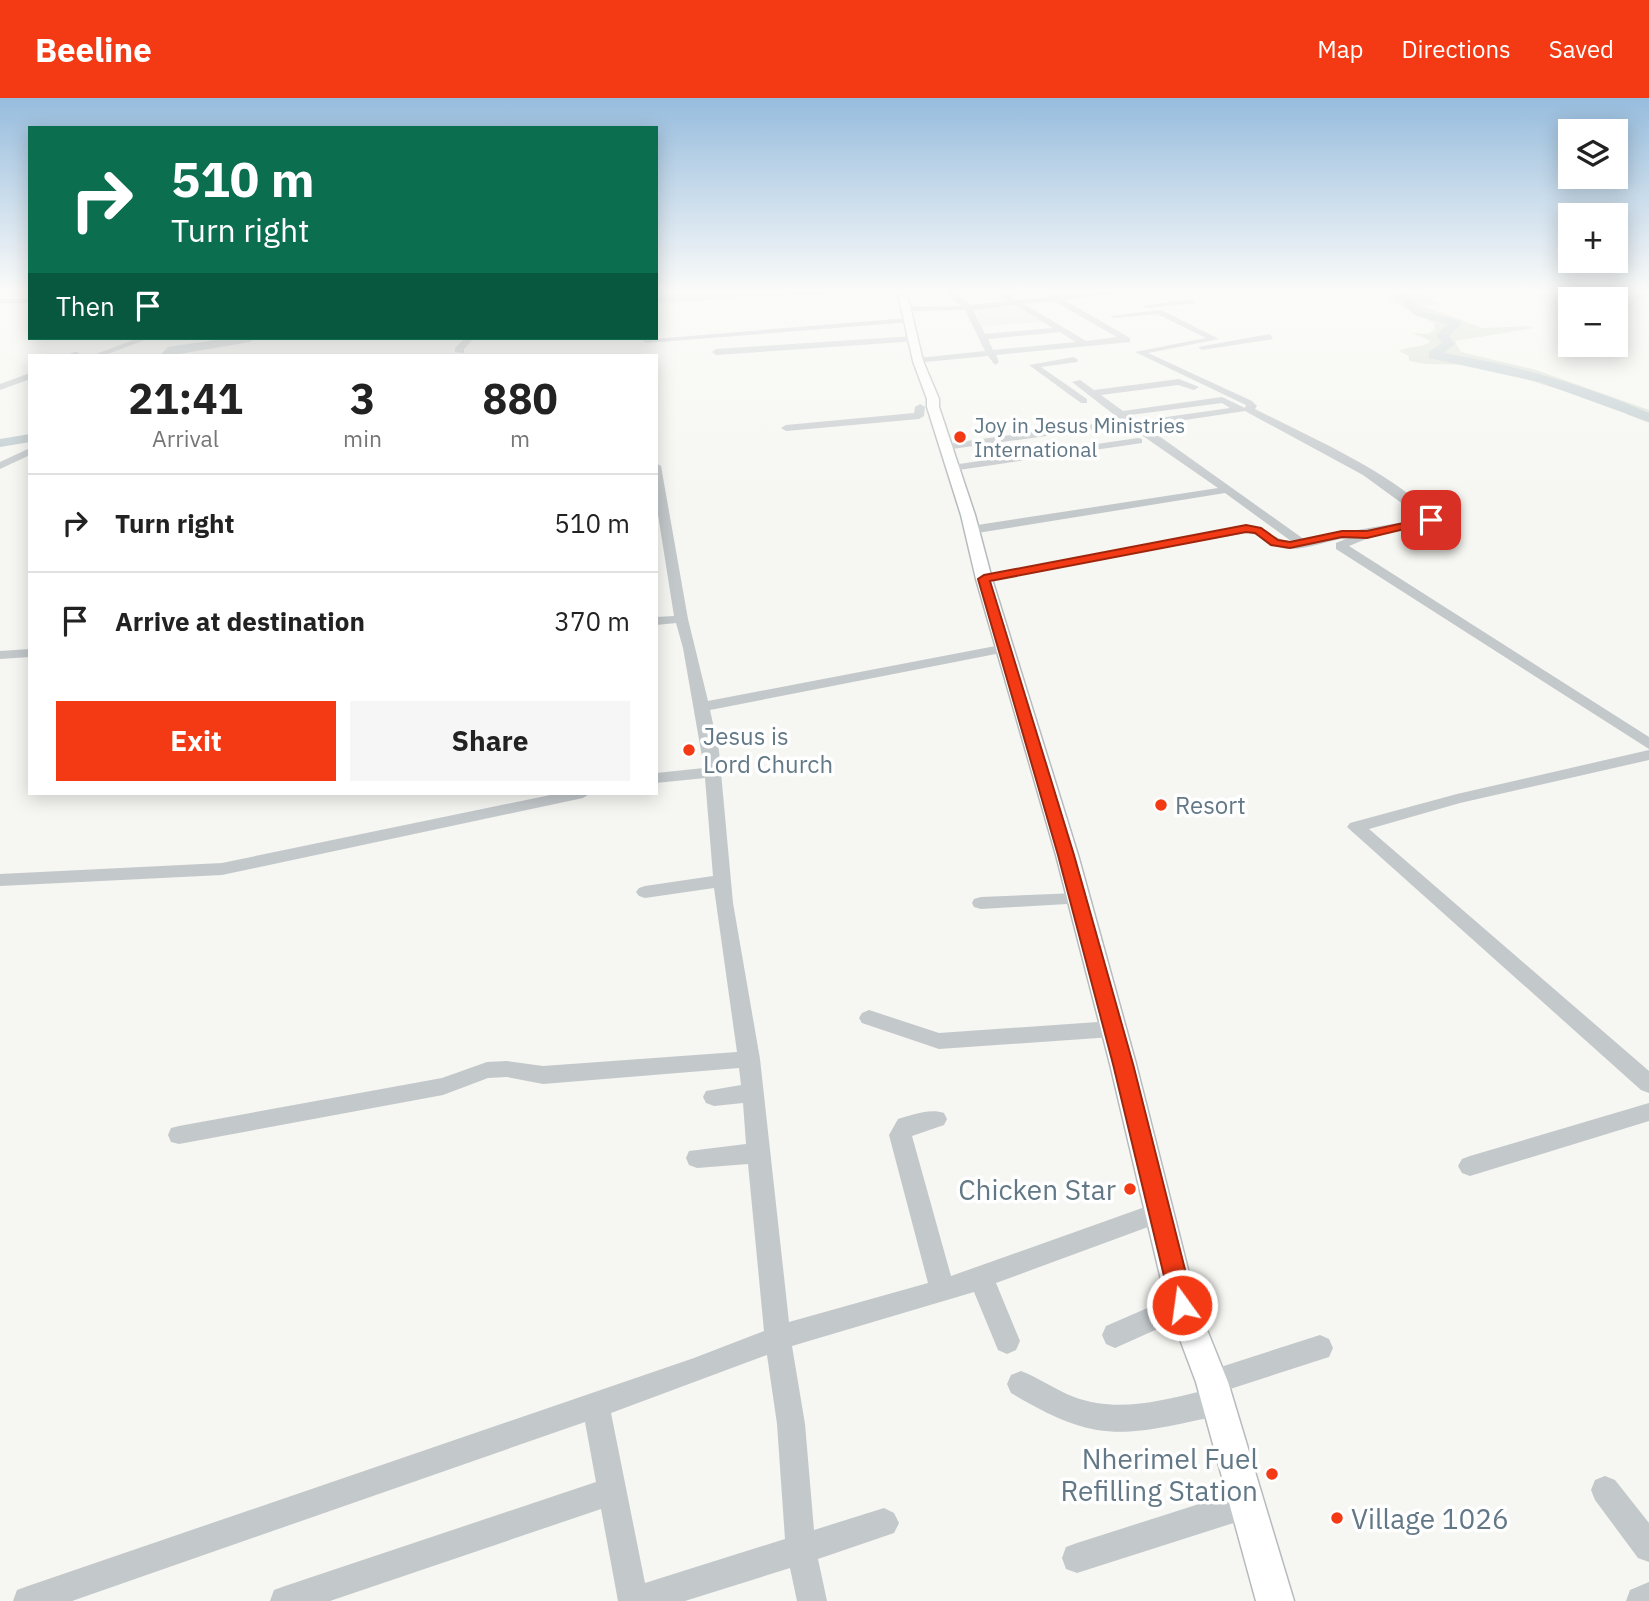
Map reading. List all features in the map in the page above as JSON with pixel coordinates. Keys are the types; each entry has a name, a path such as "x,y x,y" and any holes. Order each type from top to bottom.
{"main road":[{"path":"918,361 933,399 933,407 1078,899 1182,1305 1215,1392 1275,1601"}],"street":[{"path":"918,361 937,359"},
{"path":"994,359 998,364"},
{"path":"984,579 1246,529 1258,530 1282,545 1303,544 1431,520 1414,505 1367,475 1249,410 1252,406 1250,403 1157,359"},
{"path":"952,468 1138,441 1096,403 1033,365 1074,360"},
{"path":"0,387 28,377"},
{"path":"1077,382 1096,403"},
{"path":"1096,403 1179,382 1202,390 1240,410 1134,425"},
{"path":"1175,394 1202,390"},
{"path":"945,447 1222,400"},
{"path":"1096,403 1119,402"},
{"path":"786,428 919,416 920,407"},
{"path":"1116,419 1134,425 1303,544"},
{"path":"0,466 28,453"},
{"path":"658,478 681,620 702,707 713,772 722,881 749,1059 778,1338 791,1424 801,1551 812,1601"},
{"path":"971,530 1226,490"},
{"path":"1367,534 1340,546 1649,744"},
{"path":"1329,537 1346,543"},
{"path":"658,621 681,620"},
{"path":"702,707 1006,648"},
{"path":"0,655 28,653"},
{"path":"1649,755 1457,799 1356,827 1649,1084"},
{"path":"658,778 713,772"},
{"path":"0,880 222,869 574,795"},
{"path":"645,892 722,881"},
{"path":"981,903 1078,899"},
{"path":"869,1018 939,1041 1112,1029"},
{"path":"179,1135 443,1086 487,1070 507,1069 543,1075 749,1059"},
{"path":"714,1097 752,1093"},
{"path":"1470,1166 1649,1112"},
{"path":"936,1119 905,1126 900,1135 943,1291"},
{"path":"697,1158 759,1153"},
{"path":"29,1601 694,1371 778,1338 943,1291 1159,1213"},
{"path":"980,1276 1007,1341"},
{"path":"1115,1335 1182,1305"},
{"path":"1021,1384 1064,1408 1097,1418 1124,1419 1215,1392 1320,1348"},
{"path":"595,1404 635,1601 884,1523"},
{"path":"1605,1490 1649,1547"},
{"path":"285,1601 611,1491"},
{"path":"1077,1558 1245,1504"},
{"path":"1641,1601 1649,1597"}],"shaded area":[{"path":"1491,359 1536,370 1649,410 1649,423 1626,414 1628,411 1481,365 1425,364 1409,361"}],"waterway":[{"path":"1456,359 1543,379 1649,418"},
{"path":"0,443 28,438"}],"place":[{"name":"Joy in Jesus Ministries International","path":"960,437"},
{"name":"Jesus is Lord Church","path":"689,750"},
{"name":"Resort","path":"1161,805"},
{"name":"Chicken Star","path":"1130,1189"},
{"name":"Nherimel Fuel Refilling Station","path":"1272,1474"},
{"name":"Village 1026","path":"1337,1518"}],"route":[{"path":"1182,1305 1123,1064 1024,708 984,579 1251,528 1275,543 1290,545 1342,534 1367,534 1431,520"}]}
